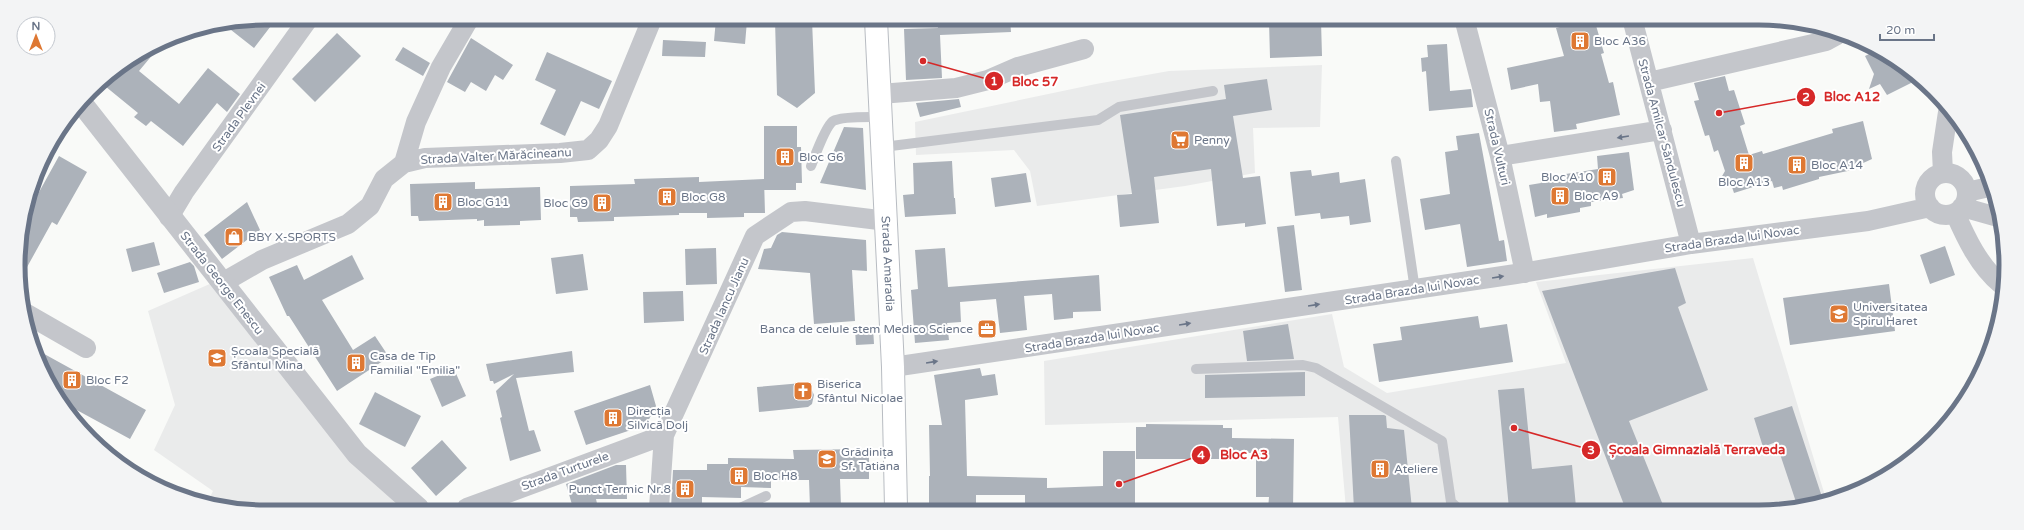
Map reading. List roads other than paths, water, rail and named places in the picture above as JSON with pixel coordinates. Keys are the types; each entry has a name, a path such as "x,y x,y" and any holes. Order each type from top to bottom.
{"main road":[{"name":"Strada Amaradia","path":"876,25 893,367 896,505"}],"street":[{"name":"Strada Plevnei","path":"169,216 184,192 304,25"},
{"path":"404,163 416,122 441,67 466,25"},
{"name":"Strada Valter Mărăcineanu","path":"222,283 262,260 348,224 370,206 384,179 404,163 425,158 560,153 588,150 599,140 608,126 650,25"},
{"name":"Strada Vulturi","path":"1466,25 1500,156 1525,273"},
{"name":"Strada Amilcar Săndulescu","path":"1634,25 1692,244"},
{"path":"1649,82 1826,41 1833,37"},
{"path":"880,94 956,88 988,80 1018,67 1084,49"},
{"name":"Strada George Enescu","path":"84,108 357,454 415,505"},
{"path":"1943,173 1942,152 1947,117"},
{"path":"1500,156 1662,130"},
{"path":"1986,189 1961,204 1942,214 1930,207 1925,197 1926,186 1933,177 1943,173 1954,174 1963,181 1961,204 1969,245 1998,281"},
{"path":"1961,204 1993,215"},
{"name":"Strada Brazda lui Novac","path":"893,367 1415,290 1525,273 1692,244 1868,221 1930,207"},
{"name":"Strada Iancu Jianu","path":"659,505 664,435 755,236 791,212 805,210 887,221"},
{"path":"31,316 86,348"},
{"name":"Strada Turturele","path":"474,505 664,435"}],"lane":[{"path":"882,147 1098,120 1119,107 1213,91"},
{"path":"811,166 828,128 833,121 841,119 881,117"},
{"path":"1396,161 1415,290"},
{"path":"1196,368 1303,365 1316,368 1442,441 1451,502 1455,505"},
{"path":"746,505 766,496"}],"place":[{"name":"Bloc A36","path":"1580,41"},
{"name":"Bloc 57","path":"923,61"},
{"name":"Bloc A12","path":"1719,113"},
{"name":"Penny","path":"1180,140"},
{"name":"Bloc G6","path":"785,157"},
{"name":"Bloc A13","path":"1744,163"},
{"name":"Bloc A14","path":"1797,165"},
{"name":"Bloc A10","path":"1607,177"},
{"name":"Bloc A9","path":"1560,196"},
{"name":"Bloc G8","path":"667,197"},
{"name":"Bloc G11","path":"443,202"},
{"name":"Bloc G9","path":"602,203"},
{"name":"BBY X-SPORTS","path":"234,237"},
{"name":"Universitatea Spiru Haret","path":"1839,314"},
{"name":"Banca de celule stem Medico Science","path":"987,329"},
{"name":"Școala Specială Sfântul Mina","path":"217,358"},
{"name":"Casa de Tip Familial \"Emilia\"","path":"356,363"},
{"name":"Bloc F2","path":"72,380"},
{"name":"Biserica Sfântul Nicolae","path":"803,391"},
{"name":"Direcția Silvică Dolj","path":"613,418"},
{"name":"Școala Gimnazială Terraveda","path":"1514,428"},
{"name":"Grădinița Sf. Tatiana","path":"827,459"},
{"name":"Ateliere","path":"1380,469"},
{"name":"Bloc H8","path":"739,476"},
{"name":"Bloc A3","path":"1119,484"},
{"name":"Punct Termic Nr.8","path":"685,489"}]}
